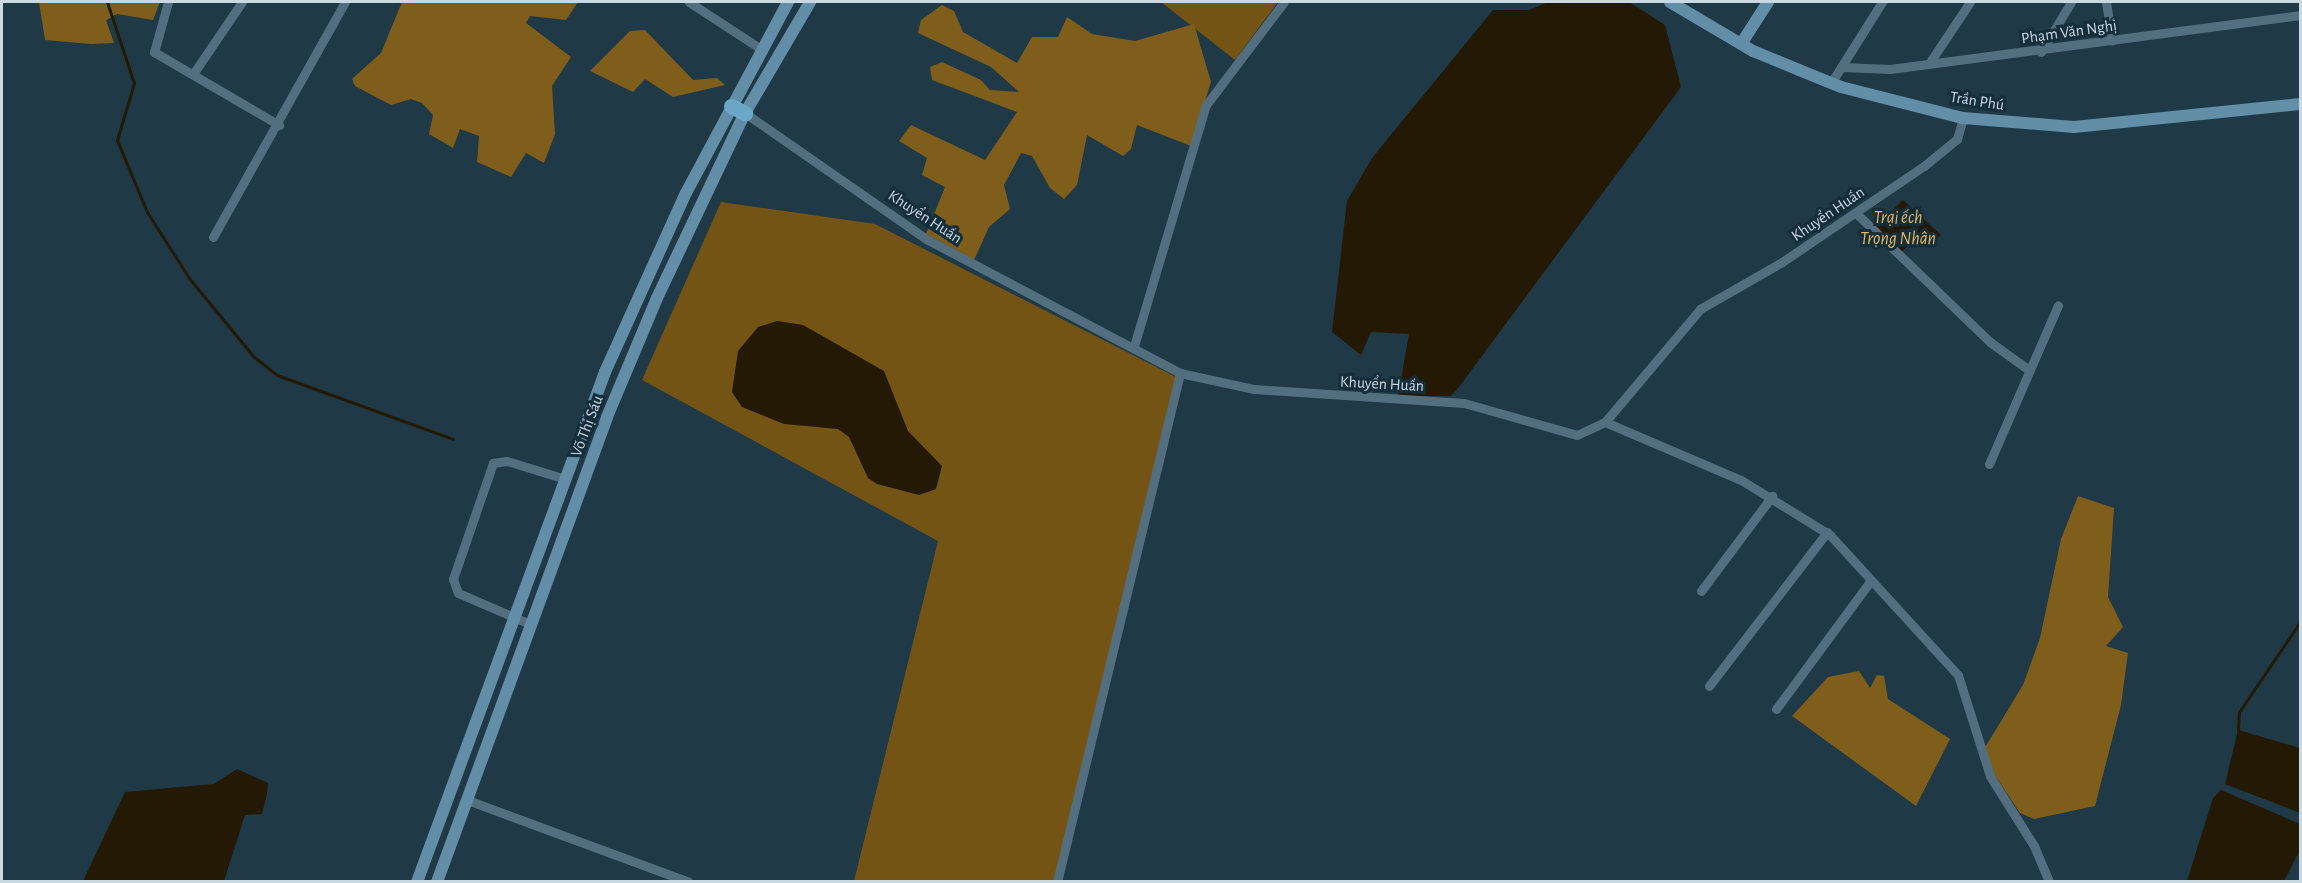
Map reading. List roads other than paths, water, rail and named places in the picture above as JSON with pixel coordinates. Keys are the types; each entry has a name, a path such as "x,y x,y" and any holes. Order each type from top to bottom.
{"main road":[{"name":"Võ Thị Sáu","path":"437,882 470,801 530,624 657,298 738,109 761,49 788,2"},
{"name":"Võ Thị Sáu","path":"417,882 565,479 644,283 738,109 810,2"},
{"name":"Trần Phú","path":"1670,2 1741,44 1831,83 1964,118 2074,127 2301,104"},
{"path":"1741,44 1768,2"}],"street":[{"path":"168,2 154,52 279,125"},
{"path":"193,74 242,2"},
{"path":"213,237 279,125 345,2"},
{"path":"689,2 761,49"},
{"path":"1134,346 1206,105 1284,2"},
{"path":"1831,83 1882,2"},
{"path":"1930,62 1970,2"},
{"path":"2042,52 2072,2"},
{"path":"2106,2 2112,41"},
{"name":"Phạm Văn Nghị","path":"1842,67 1882,70 1930,62 2042,52 2301,15"},
{"name":"Khuyển Huấn","path":"738,109 928,240 1134,346 1180,373 1254,389 1464,403 1577,435 1605,422 1700,309 1857,214 1953,142 1964,118"},
{"path":"1857,214 1990,342 2030,370"},
{"path":"1989,464 2058,305"},
{"path":"1057,882 1180,373"},
{"path":"1605,422 1772,496 1827,532 1958,675 1990,776 2034,846 2049,882"},
{"path":"530,624 452,586 488,471 496,461 507,461 565,479"},
{"path":"1701,591 1772,496"},
{"path":"1709,686 1827,532"},
{"path":"1776,709 1871,580"},
{"path":"470,801 689,882"}],"water":[{"path":"1548,2 1629,2 1665,25 1681,87 1451,396 1398,396 1409,334 1371,332 1361,355 1332,332 1347,201 1372,158 1493,10 1529,10"},
{"name":"Trại ếch Trọng Nhân","path":"1903,200 1941,235 1932,244 1921,232 1898,256 1872,230"},
{"path":"777,321 803,325 884,371 908,431 942,466 936,489 919,495 877,484 868,478 849,437 838,429 784,424 742,407 732,392 738,351 758,327"},
{"path":"2238,730 2300,748 2300,813 2225,784"},
{"path":"237,769 268,783 267,794 262,814 245,815 224,881 83,881 125,792 214,784"},
{"path":"2221,790 2300,824 2300,850 2284,881 2187,881 2213,798"}],"waterway":[{"path":"107,2 134,83 117,140 147,212 189,278 254,357 277,375 453,439"},
{"path":"2238,730 2239,712 2300,622"}]}
